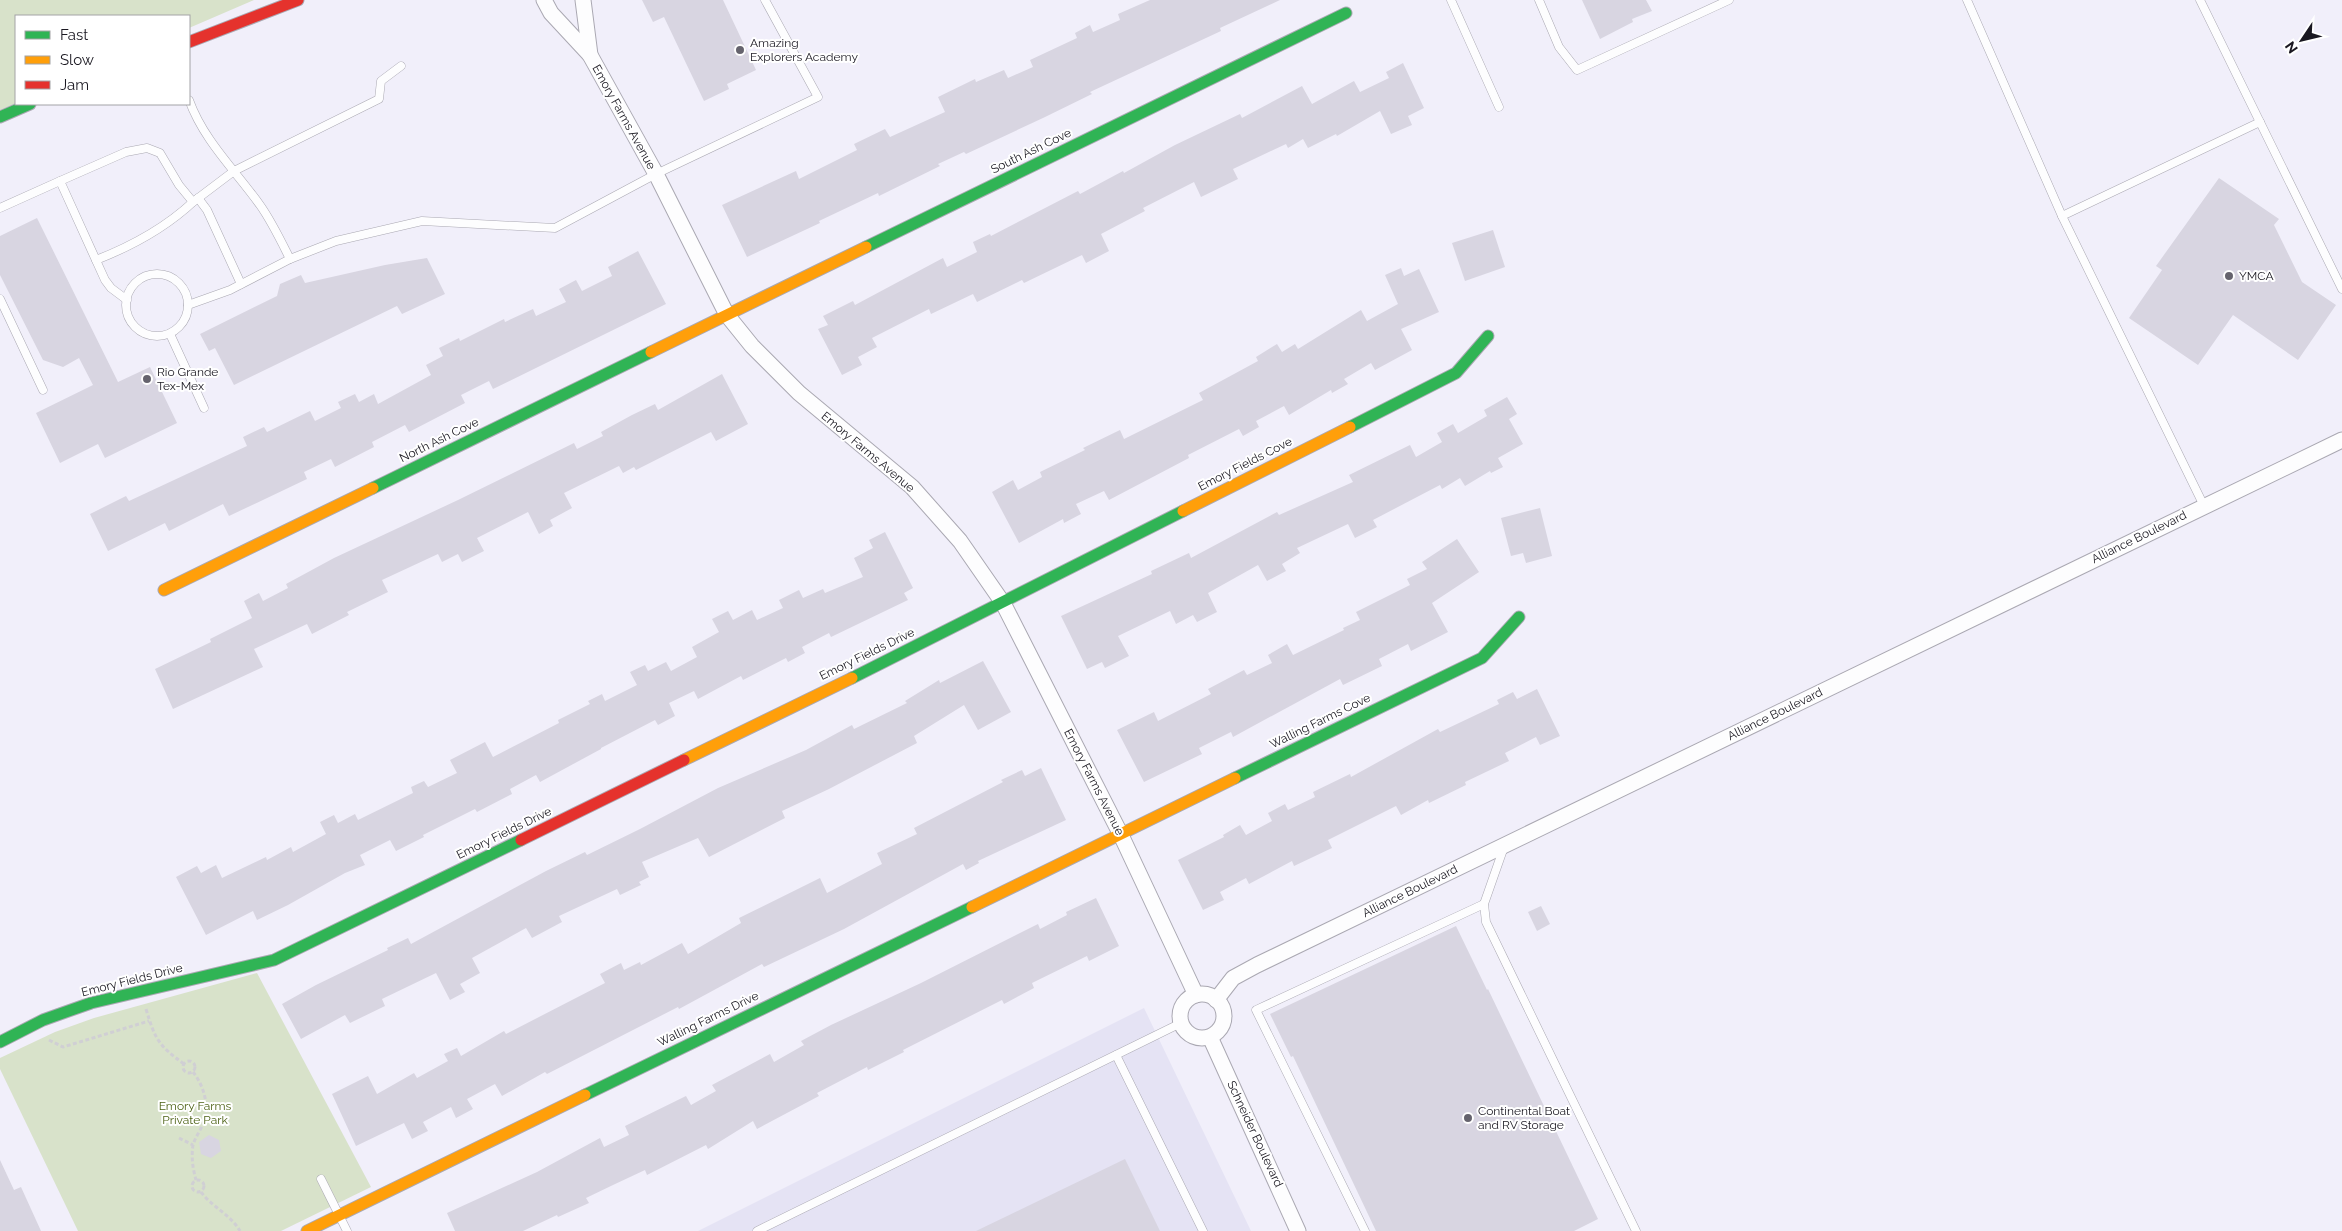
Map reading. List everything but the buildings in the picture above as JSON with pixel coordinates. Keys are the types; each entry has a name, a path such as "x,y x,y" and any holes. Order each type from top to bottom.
{"street":[{"path":"190,42 298,0"},
{"name":"Emory Farms Avenue","path":"544,0 551,13 590,55 656,174 727,315 752,346 799,393 912,487 960,541 1003,602 1120,833 1196,995"},
{"name":"Emory Farms Avenue","path":"583,0 590,55"},
{"name":"South Ash Cove","path":"727,315 1346,13"},
{"path":"0,116 28,105"},
{"name":"North Ash Cove","path":"164,590 727,315"},
{"name":"Emory Fields Cove","path":"1003,602 1456,372 1488,336"},
{"name":"Alliance Boulevard","path":"1216,1000 1233,978 1257,965 2342,440"},
{"name":"Emory Fields Drive","path":"0,1042 43,1020 91,1003 274,960 323,938 1003,602"},
{"name":"Walling Farms Cove","path":"1120,833 1482,658 1519,618"},
{"name":"Walling Farms Drive","path":"307,1231 1120,833"},
{"path":"1196,995 1210,996 1221,1006 1223,1020 1221,1027 1210,1037 1196,1038 1184,1030 1181,1024 1179,1016 1184,1003 1196,995"},
{"name":"Schneider Boulevard","path":"1210,1037 1298,1231"}],"lane":[{"path":"188,305 210,298 290,259 336,241 422,221 555,228 656,174 818,97 765,0"},
{"path":"1451,0 1499,107"},
{"path":"1539,0 1559,47 1576,70 1727,1"},
{"path":"1967,0 2062,216 2204,506"},
{"path":"2200,0 2342,289"},
{"path":"96,260 153,234 172,221 234,170 379,99 381,81 401,66"},
{"path":"190,102 212,145 262,207 290,259"},
{"path":"2062,216 2260,122"},
{"path":"0,208 126,152 147,148 160,153 179,185 207,210 241,284"},
{"path":"60,180 96,260 111,288 127,300"},
{"path":"160,274 170,276 179,282 185,290 188,305 184,320 170,334 149,335 140,331 132,324 128,314 127,300 133,285 140,278 160,274"},
{"path":"0,299 43,390"},
{"path":"170,334 204,408"},
{"path":"1505,845 1484,904 1486,922 1636,1231"},
{"path":"1365,1231 1256,1010 1484,904"},
{"path":"757,1231 1181,1024"},
{"path":"1116,1055 1203,1231"},
{"path":"321,1179 347,1231"}],"path":[{"path":"146,1009 156,1040 166,1051 184,1064"},
{"path":"48,1040 63,1048 150,1021"},
{"path":"184,1064 187,1062 192,1063 194,1066 193,1072 205,1096 204,1122 193,1145 192,1160 196,1180 192,1185 192,1189 195,1192 201,1192"},
{"path":"184,1064 184,1071 193,1072"},
{"path":"179,1138 193,1145"},
{"path":"196,1180 200,1180 204,1185 201,1192"},
{"path":"201,1192 213,1207 235,1223 240,1231"}],"shaded area":[{"path":"1144,1008 1251,1231 698,1231"}],"green space":[{"path":"0,0 254,0 190,28 190,15 15,15 15,103 0,110"},
{"name":"Emory Farms Private Park","path":"257,973 371,1187 281,1231 78,1231 0,1069 0,1058 55,1032 94,1018"}],"traffic: fast":[{"path":"866,247 1346,13"},
{"path":"0,117 28,105"},
{"path":"1350,427 1456,373 1488,336"},
{"path":"373,488 651,352"},
{"path":"852,678 1183,511"},
{"path":"1235,778 1482,658 1519,617"},
{"path":"0,1042 43,1020 91,1003 274,960 521,840"},
{"path":"585,1095 972,907"}],"traffic: slow":[{"path":"651,352 866,247"},
{"path":"1183,511 1350,427"},
{"path":"164,590 373,488"},
{"path":"684,760 852,678"},
{"path":"972,907 1235,778"},
{"path":"307,1231 585,1095"}],"traffic: jam":[{"path":"190,42 298,0"},
{"path":"521,840 684,760"}],"place":[{"name":"Amazing Explorers Academy","path":"740,50"},
{"name":"YMCA","path":"2229,276"},
{"name":"Rio Grande Tex-Mex","path":"147,379"},
{"name":"Continental Boat and RV Storage","path":"1468,1118"}]}
